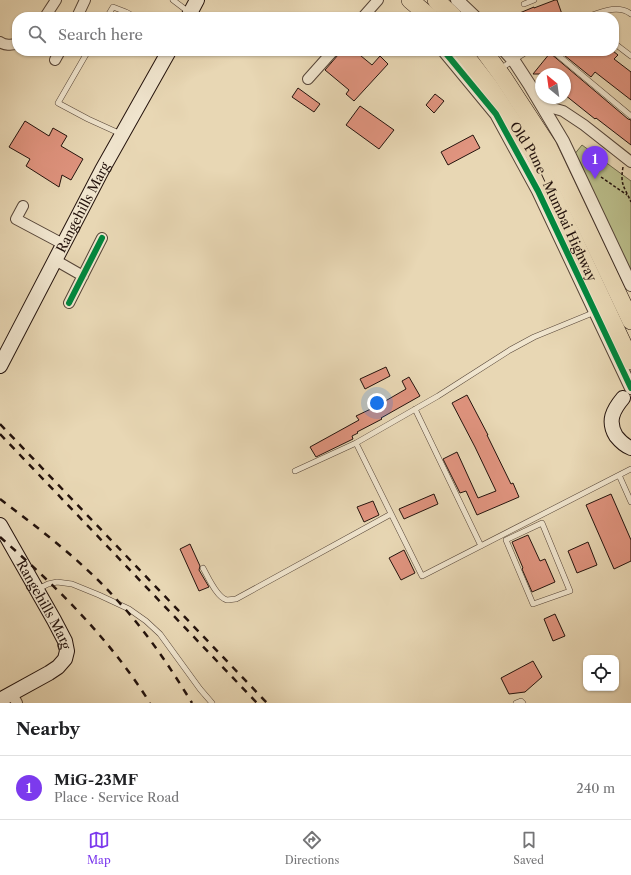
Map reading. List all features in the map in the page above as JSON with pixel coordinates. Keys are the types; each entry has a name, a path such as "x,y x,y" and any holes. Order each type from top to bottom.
{"highway":[{"path":"410,0 424,12"},
{"path":"436,0 449,12"},
{"name":"Old Pune–Mumbai Highway","path":"466,56 489,86 534,154 631,361"},
{"name":"Old Pune–Mumbai Highway","path":"488,56 548,146 631,320"}],"main road":[{"path":"191,12 197,0"},
{"name":"Rangehills Marg","path":"0,366 102,170 166,56"},
{"path":"627,393 613,413 611,422 612,428 617,437 622,443 631,448"},
{"name":"Rangehills Marg","path":"2,533 54,620 65,641 67,651 65,659 58,667 10,699"}],"street":[{"path":"48,12 56,0"},
{"path":"79,12 85,0"},
{"path":"367,12 378,0"},
{"path":"406,0 412,12"},
{"path":"457,0 470,12"},
{"path":"0,42 3,44 12,44"},
{"path":"308,79 329,56"},
{"path":"448,56 496,114 538,191 595,312 627,393"},
{"path":"510,56 563,141 631,285"},
{"path":"542,105 564,111 628,159"},
{"path":"23,206 16,219 64,244"},
{"path":"69,303 102,238"},
{"path":"55,260 83,276"}],"lane":[{"path":"173,0 186,12"},
{"path":"524,4 534,0"},
{"path":"110,12 113,7 126,12"},
{"path":"601,12 619,9 631,14"},
{"path":"619,47 631,56"},
{"path":"85,56 58,103 88,120 122,134"},
{"path":"498,70 520,56"},
{"path":"559,56 631,116"},
{"path":"295,471 356,443 438,396 510,350 534,337 595,312"},
{"path":"416,409 481,546"},
{"path":"356,443 422,576 481,546 542,523 570,591 533,604 505,537"},
{"path":"505,537 631,469"},
{"path":"619,475 631,502"},
{"path":"203,568 221,598 228,600 236,599 391,514"},
{"path":"37,590 48,584 57,582 72,584 129,609 146,621 160,634 212,703"},
{"path":"516,703 521,700 523,703"}],"path":[{"path":"628,159 621,178 622,184 631,202"},
{"path":"601,177 628,196"}],"green space":[{"path":"582,145 631,181 631,271 573,156"}],"building":[{"path":"557,0 561,12 522,12"},
{"path":"337,56 361,56 372,65 380,56 388,64 354,101 346,94 349,90 325,70"},
{"path":"548,56 554,56 568,68 538,68"},
{"path":"565,56 617,56 614,59 631,72 631,100 595,72 591,77"},
{"path":"571,71 631,120 631,145 596,118 595,119 571,100"},
{"path":"298,88 320,104 314,112 292,97"},
{"path":"435,94 444,101 434,113 426,105"},
{"path":"360,106 394,130 379,149 346,125"},
{"path":"25,121 49,136 53,128 67,136 61,146 83,159 71,180 62,175 59,187 26,166 30,159 9,147"},
{"path":"473,135 480,148 448,165 441,152"},
{"path":"386,367 390,376 365,389 360,379"},
{"path":"409,377 420,396 357,432 358,433 352,436 353,439 316,457 310,447 359,420 356,416 406,389 402,381"},
{"path":"467,395 511,484 513,483 519,497 477,515 466,491 460,493 443,459 457,452 478,498 496,491 452,403"},
{"path":"434,494 438,504 404,519 399,509"},
{"path":"611,494 631,540 631,561 614,569 586,505"},
{"path":"373,501 379,515 364,522 357,507"},
{"path":"528,535 540,561 545,559 555,582 532,592 512,542"},
{"path":"588,542 597,565 577,573 568,551"},
{"path":"190,544 200,566 199,570 209,587 199,591 180,549"},
{"path":"404,550 415,573 401,580 389,558"},
{"path":"555,614 565,636 553,641 544,619"},
{"path":"533,661 542,677 525,692 509,694 501,678"}],"railway":[{"path":"0,424 267,703"},
{"path":"0,434 257,703"},
{"path":"0,499 61,547 104,586 148,637 192,703"},
{"path":"0,537 62,594 100,635 134,679 150,703"}],"cycle path":[{"path":"448,56 496,114 538,191 631,388"},
{"path":"69,303 102,238"}],"place":[{"name":"MiG-23MF","path":"595,179"}]}
